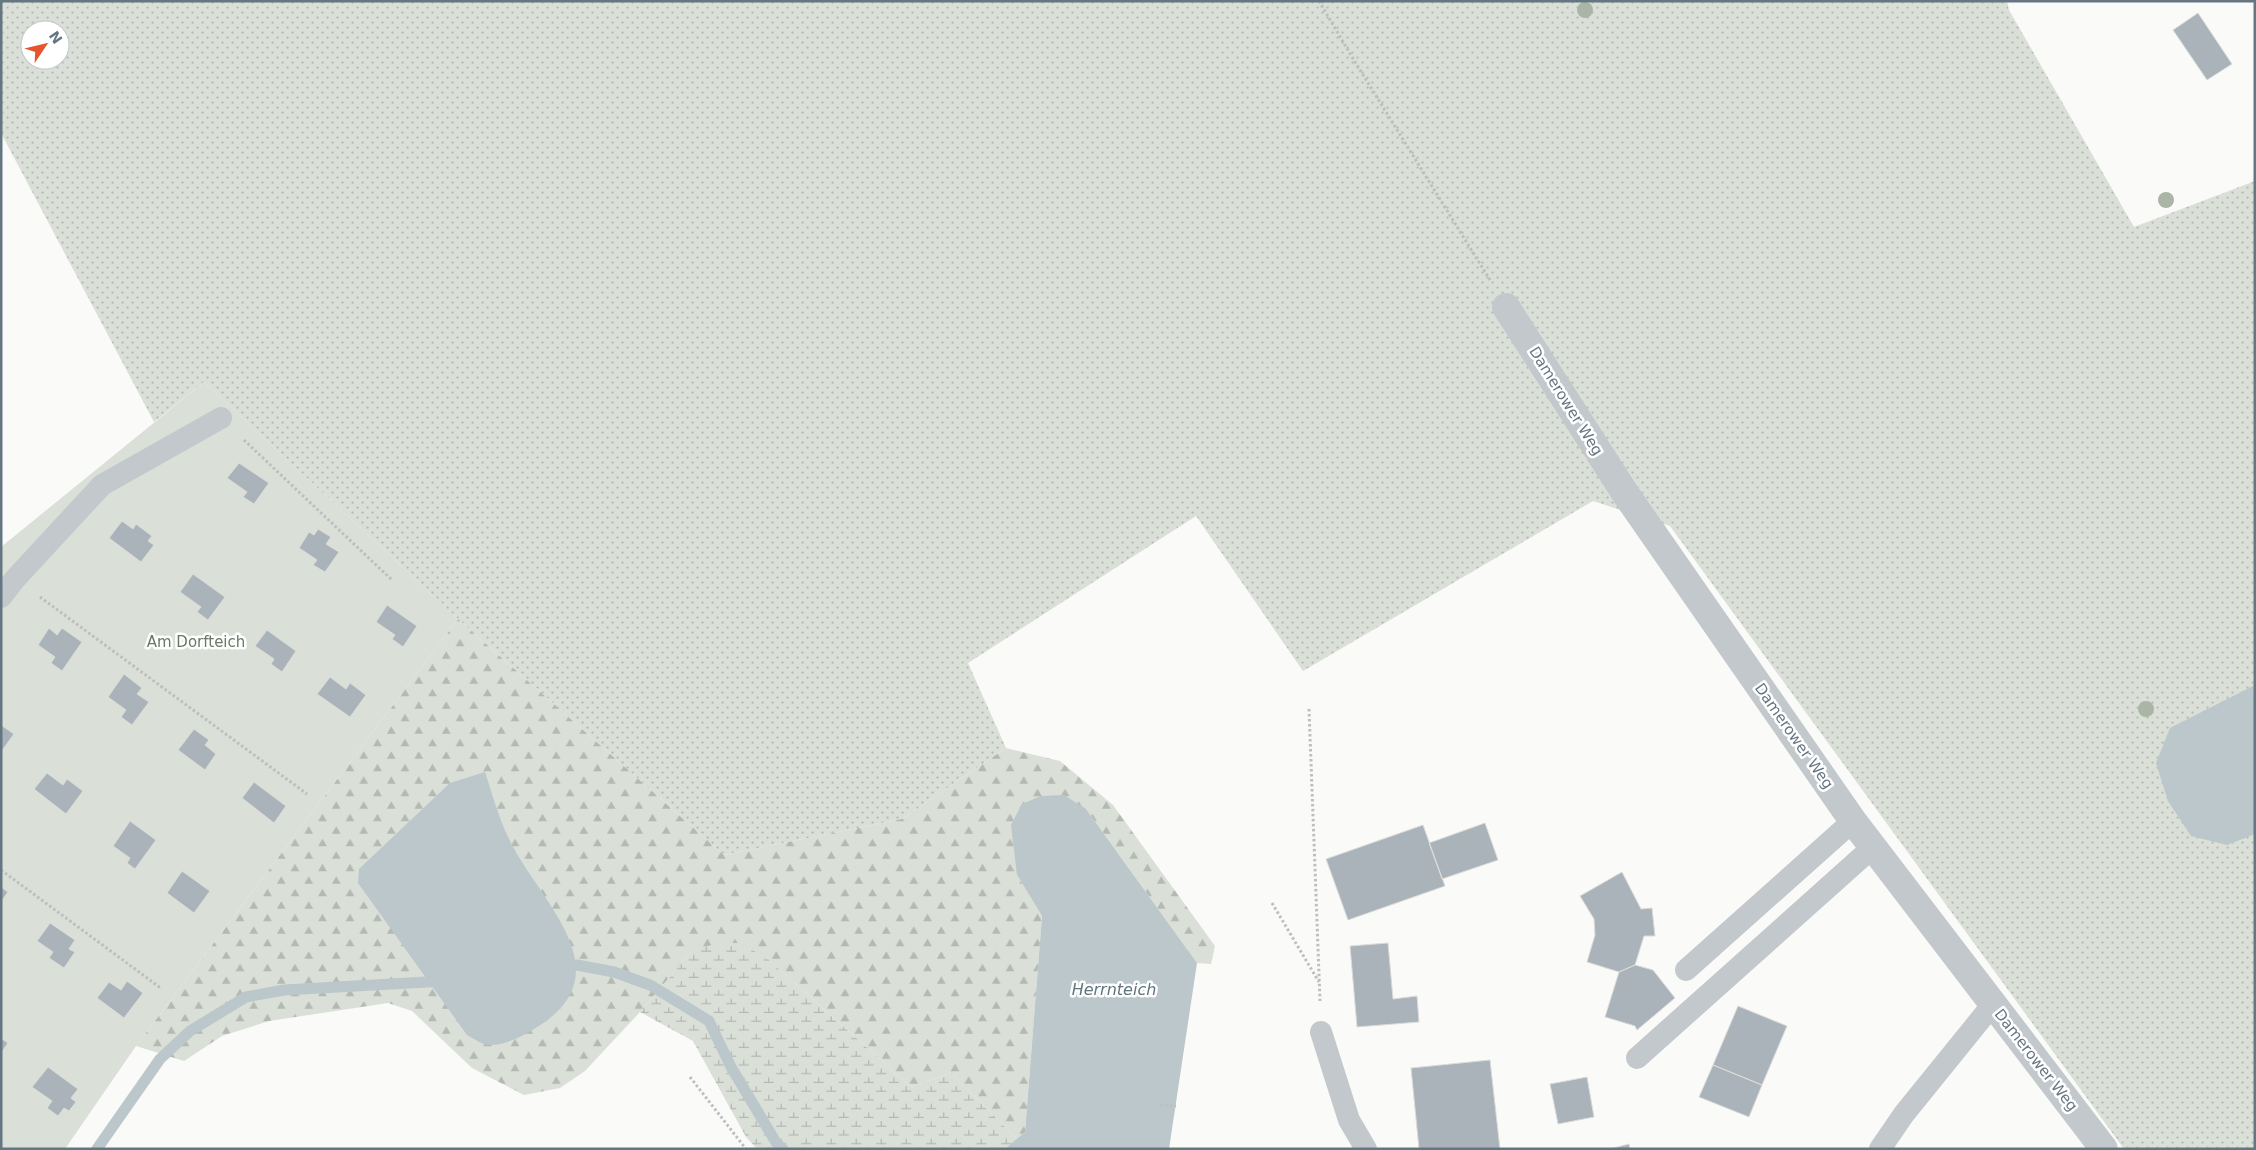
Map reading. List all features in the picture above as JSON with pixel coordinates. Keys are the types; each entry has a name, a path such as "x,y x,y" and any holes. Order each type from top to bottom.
{"street":[{"name":"Damerower Weg","path":"1506,307 1624,493 1853,821 2104,1149"}],"lane":[{"path":"1,597 15,579 102,485 222,418"},
{"path":"1686,970 1853,821"},
{"path":"1637,1058 1873,847"},
{"path":"1880,1149 1904,1114 1993,1004"},
{"path":"1321,1032 1350,1120 1366,1149"}],"path":[{"path":"1320,1 1352,57 1506,307"},
{"path":"222,418 392,580"},
{"path":"15,579 307,794"},
{"path":"1309,709 1321,1032"},
{"path":"1,870 162,989"},
{"path":"1272,903 1319,982"},
{"path":"690,1077 746,1149"},
{"path":"1160,1105 1176,1106"}],"green space":[{"path":"1,1 2007,1 2009,10 2134,227 2255,181 2255,1149 2124,1149 1670,526 1593,501 1303,671 1196,516 968,663 1006,748 902,819 724,855 458,619 204,382 154,422 1,133"},
{"name":"Am Dorfteich","path":"204,382 458,619 136,1046 65,1149 1,1149 1,547"},
{"path":"458,619 724,855 902,819 1006,748 1060,761 1113,805 1215,946 1211,964 1197,963 1086,809 1017,875 1042,916 1025,1132 1018,1140 951,1073 911,1087 769,960 691,952 640,1012 585,1071 560,1088 524,1095 472,1068 412,1011 388,1003 269,1021 222,1036 184,1061 136,1046"},
{"path":"717,943 741,943 769,960 911,1087 951,1073 1018,1140 1005,1149 757,1149 746,1137 693,1041 640,1012 691,952"}],"water":[{"path":"2255,685 2255,834 2227,845 2191,836 2168,801 2156,763 2170,728"},
{"path":"485,772 508,837 568,936 575,960 574,984 561,1007 529,1032 512,1040 494,1045 488,1045 467,1035 358,883 359,869 450,783"},
{"name":"Herrnteich","path":"1064,795 1086,809 1197,963 1169,1149 1005,1149 1025,1132 1042,916 1017,875 1011,825 1022,804 1041,796"}],"building":[{"path":"2198,13 2232,64 2207,80 2173,30"},
{"path":"239,463 269,483 254,504 243,497 247,492 227,478"},
{"path":"122,521 133,529 136,524 152,536 148,541 154,545 141,562 109,538"},
{"path":"318,529 331,537 326,544 339,552 325,572 313,565 317,560 299,548 309,532 314,535"},
{"path":"193,574 225,597 208,620 197,612 201,607 180,592"},
{"path":"387,605 417,626 403,647 392,639 395,635 376,622"},
{"path":"49,628 57,635 62,628 82,642 62,671 51,663 55,657 38,645"},
{"path":"267,630 296,651 282,672 271,664 274,659 255,646"},
{"path":"124,674 142,688 137,694 149,702 132,725 121,717 126,710 108,697"},
{"path":"330,677 346,689 350,683 366,695 350,717 317,694"},
{"path":"1,725 14,734 1,752"},
{"path":"194,729 209,740 205,745 216,754 205,770 178,750"},
{"path":"47,773 63,785 67,779 83,791 66,814 34,789"},
{"path":"254,782 286,806 274,823 242,798"},
{"path":"130,821 156,840 135,869 127,863 130,858 113,846"},
{"path":"1485,823 1498,860 1442,879 1429,843"},
{"path":"1423,825 1445,886 1348,920 1326,859"},
{"path":"182,871 210,891 194,913 167,893"},
{"path":"1622,872 1641,909 1652,908 1655,936 1644,936 1635,965 1619,972 1587,962 1595,935 1594,919 1580,896"},
{"path":"1,887 8,892 1,902"},
{"path":"50,923 75,940 69,949 75,952 64,968 49,958 53,952 37,941"},
{"path":"1388,943 1393,999 1417,996 1419,1022 1357,1027 1350,946"},
{"path":"1635,965 1653,970 1675,998 1637,1030 1635,1026 1605,1017 1619,972"},
{"path":"127,981 143,993 124,1018 97,998 109,982 121,990"},
{"path":"1738,1006 1787,1026 1762,1085 1713,1065"},
{"path":"1,1038 8,1043 1,1053"},
{"path":"1490,1060 1500,1149 1419,1149 1411,1068"},
{"path":"1713,1065 1762,1085 1749,1117 1699,1097"},
{"path":"48,1067 78,1089 71,1098 76,1102 69,1111 64,1108 58,1116 47,1108 52,1101 32,1087"},
{"path":"1587,1077 1594,1117 1558,1124 1550,1084"},
{"path":"1629,1144 1630,1149 1610,1149"}],"waterway":[{"path":"563,967 577,965 614,972 650,985 709,1021 731,1067 777,1144 783,1149"},
{"path":"97,1149 160,1059 190,1031 246,997 284,990 445,981"}]}
